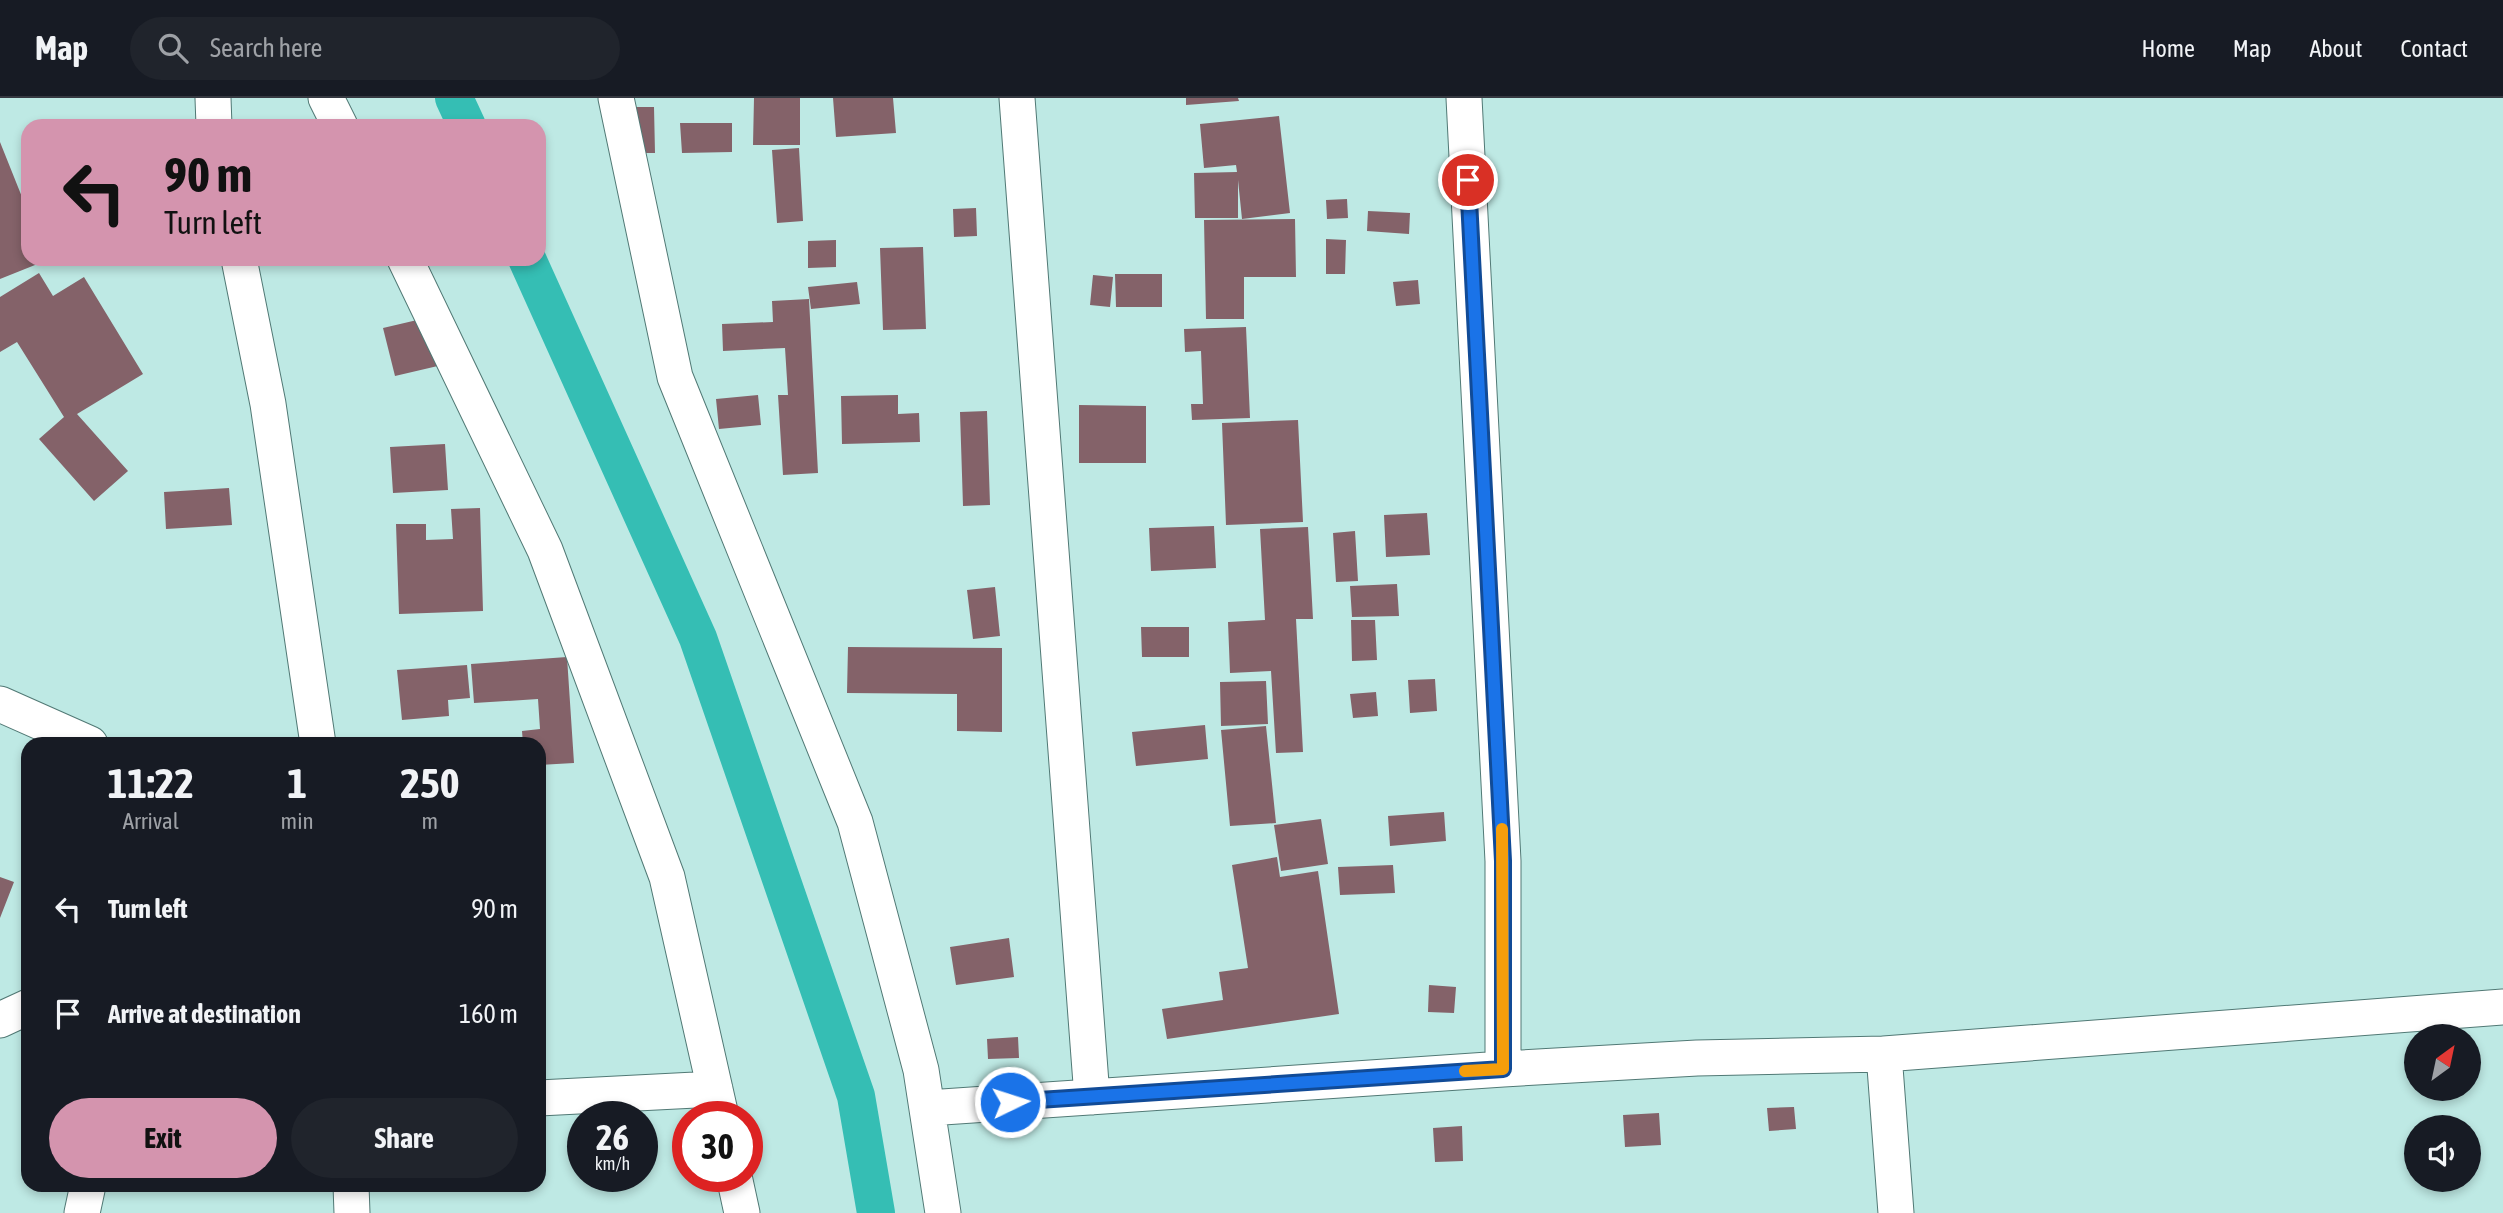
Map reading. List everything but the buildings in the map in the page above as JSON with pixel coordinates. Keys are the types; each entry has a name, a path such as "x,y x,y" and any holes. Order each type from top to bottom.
{"street":[{"path":"213,98 214,119"},
{"path":"326,98 336,119"},
{"path":"616,98 675,377 855,822 921,1070 943,1213"},
{"path":"1017,98 1092,1097"},
{"path":"1464,98 1503,861 1503,1069"},
{"path":"240,266 268,404 317,737"},
{"path":"408,266 545,550 667,877 718,1101"},
{"path":"0,704 74,737"},
{"path":"928,1108 1697,1058 1884,1054 2503,1007"},
{"path":"0,1020 21,1010"},
{"path":"1884,1054 1896,1213"},
{"path":"546,1098 672,1102"},
{"path":"82,1213 86,1192"},
{"path":"351,1192 352,1213"},
{"path":"737,1192 742,1213"}],"waterway":[{"path":"454,98 464,119"},
{"path":"530,266 698,638 856,1096 876,1213"}],"slow traffic":[{"path":"1465,1071 1503,1069 1502,829"}],"route":[{"path":"1010,1102 1503,1069 1503,861 1468,180"}]}
